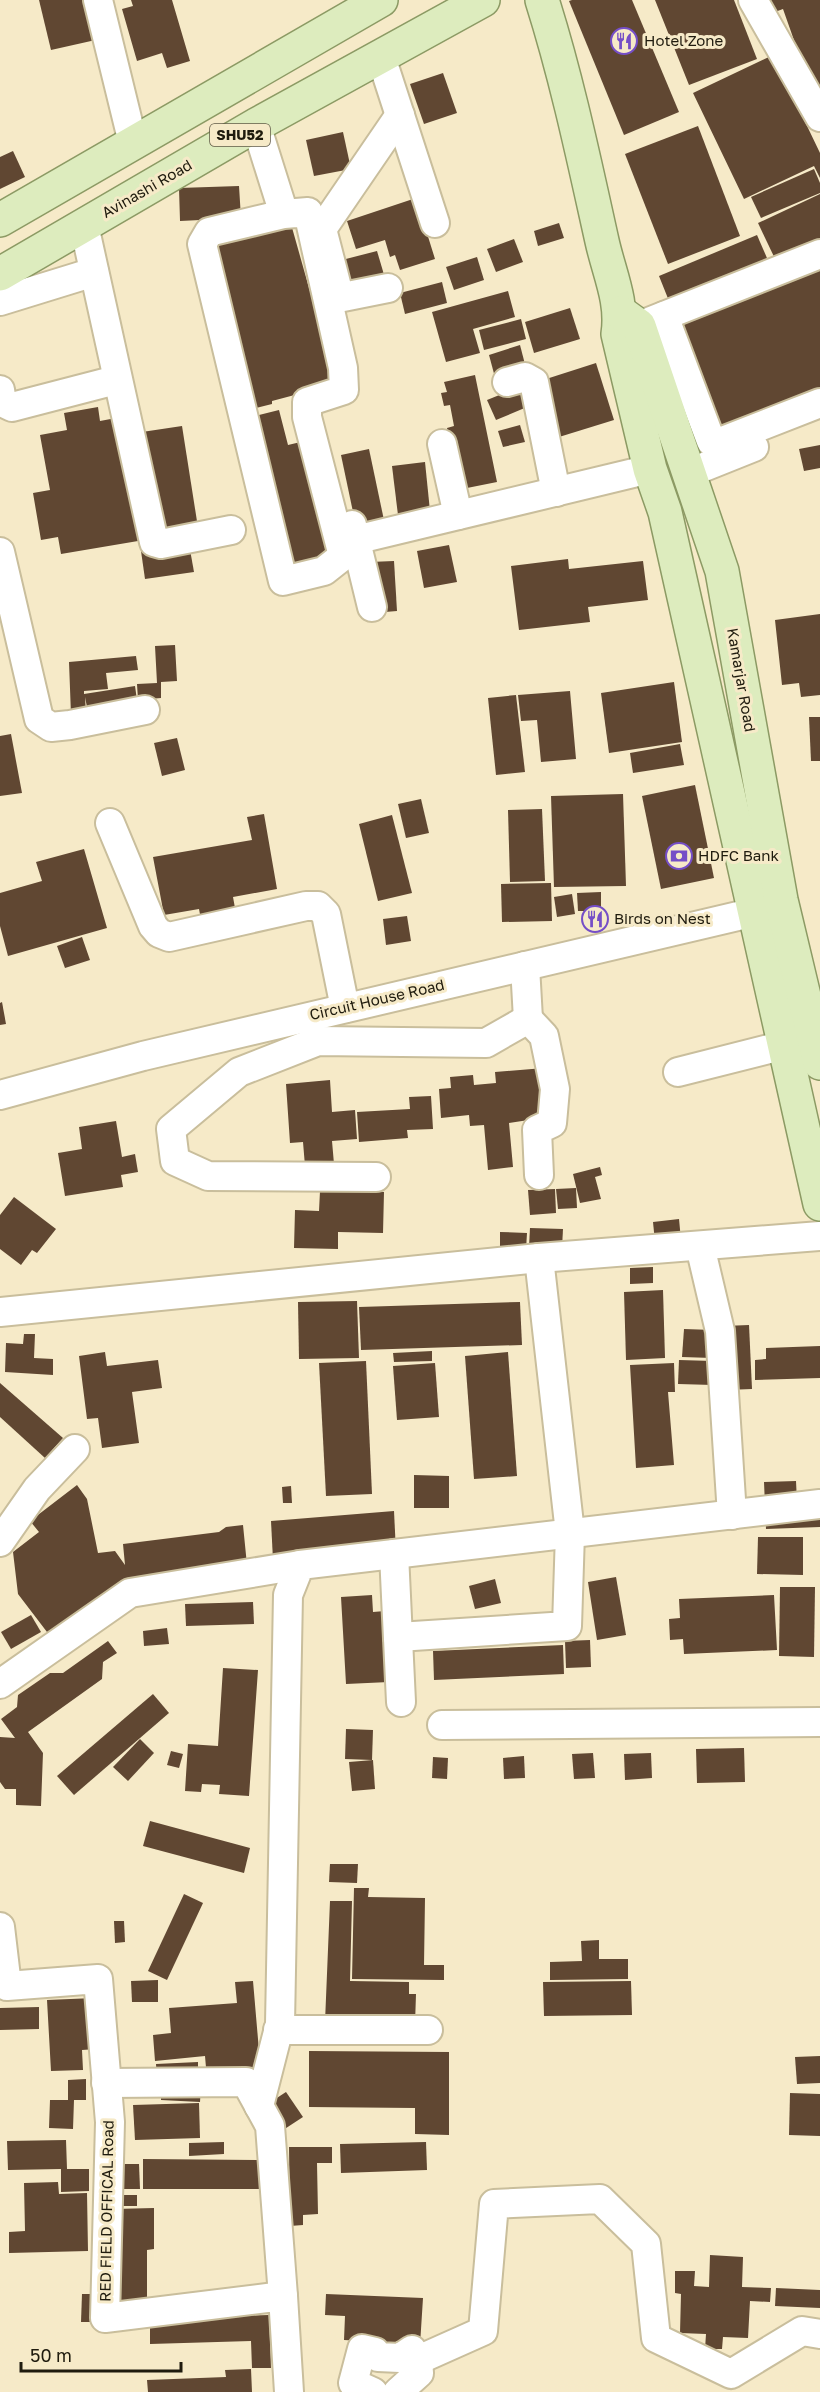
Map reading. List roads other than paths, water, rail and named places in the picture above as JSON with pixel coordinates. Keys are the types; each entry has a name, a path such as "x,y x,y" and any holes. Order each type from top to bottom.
{"main road":[{"name":"Avinashi Road","path":"0,274 256,125 483,0"},
{"path":"542,0 636,322 650,469 665,512 770,908 785,1045 820,1204"},
{"name":"SHU52","path":"0,220 134,143 363,5"},
{"name":"Kamarjar Road","path":"636,322 722,571 770,908 820,1063"}],"street":[{"path":"98,0 134,143"},
{"path":"753,0 820,117"},
{"path":"381,57 435,223"},
{"path":"388,288 344,297 338,291 322,229 400,115"},
{"path":"256,125 284,214"},
{"path":"308,212 344,368 344,390 307,402 307,417 343,556 324,571 283,581 202,244 209,232 284,214 308,212"},
{"path":"84,225 116,380 154,542 161,544 231,530"},
{"path":"820,254 636,322 711,441 720,442 820,404"},
{"path":"0,301 94,272"},
{"path":"507,382 525,377 534,381 556,492"},
{"path":"0,390 2,402 12,407 116,380"},
{"path":"689,474 820,421"},
{"path":"442,444 458,515"},
{"path":"336,456 372,607"},
{"path":"355,540 650,469"},
{"path":"0,552 39,719 51,727 145,710"},
{"path":"110,823 153,926 159,933 170,936 306,906 318,906 326,914 345,1008"},
{"name":"Circuit House Road","path":"0,1095 143,1056 770,908"},
{"path":"525,966 528,1019 544,1036 555,1089 552,1123 537,1130 539,1174"},
{"path":"376,1177 208,1176 175,1161 171,1129 239,1072 318,1041 486,1043 528,1019"},
{"path":"678,1072 785,1045"},
{"path":"0,1312 538,1258 820,1236"},
{"path":"700,1246 720,1330 732,1515"},
{"path":"398,1637 567,1626 570,1533 538,1258"},
{"path":"0,1542 37,1489 75,1449"},
{"path":"0,1684 130,1593 300,1565 820,1504"},
{"path":"394,1554 401,1702"},
{"path":"259,2106 278,2030 288,1595 300,1565"},
{"path":"442,1725 820,1722"},
{"name":"RED FIELD OFFICAL Road","path":"0,1927 2,1968 7,1986 98,1979 110,2122 105,2318 283,2296"},
{"path":"278,2030 428,2030"},
{"path":"106,2083 246,2082 270,2126 289,2392"},
{"path":"418,2360 483,2331 494,2204 600,2199 646,2244 656,2338 731,2374 802,2331 820,2334"},
{"path":"373,2392 353,2383 362,2349 375,2352 378,2357 400,2358 412,2350 418,2360 419,2373 398,2392"}],"place":[{"name":"Hotel Zone","path":"624,41"},
{"name":"HDFC Bank","path":"679,856"},
{"name":"Birds on Nest","path":"595,919"}]}
